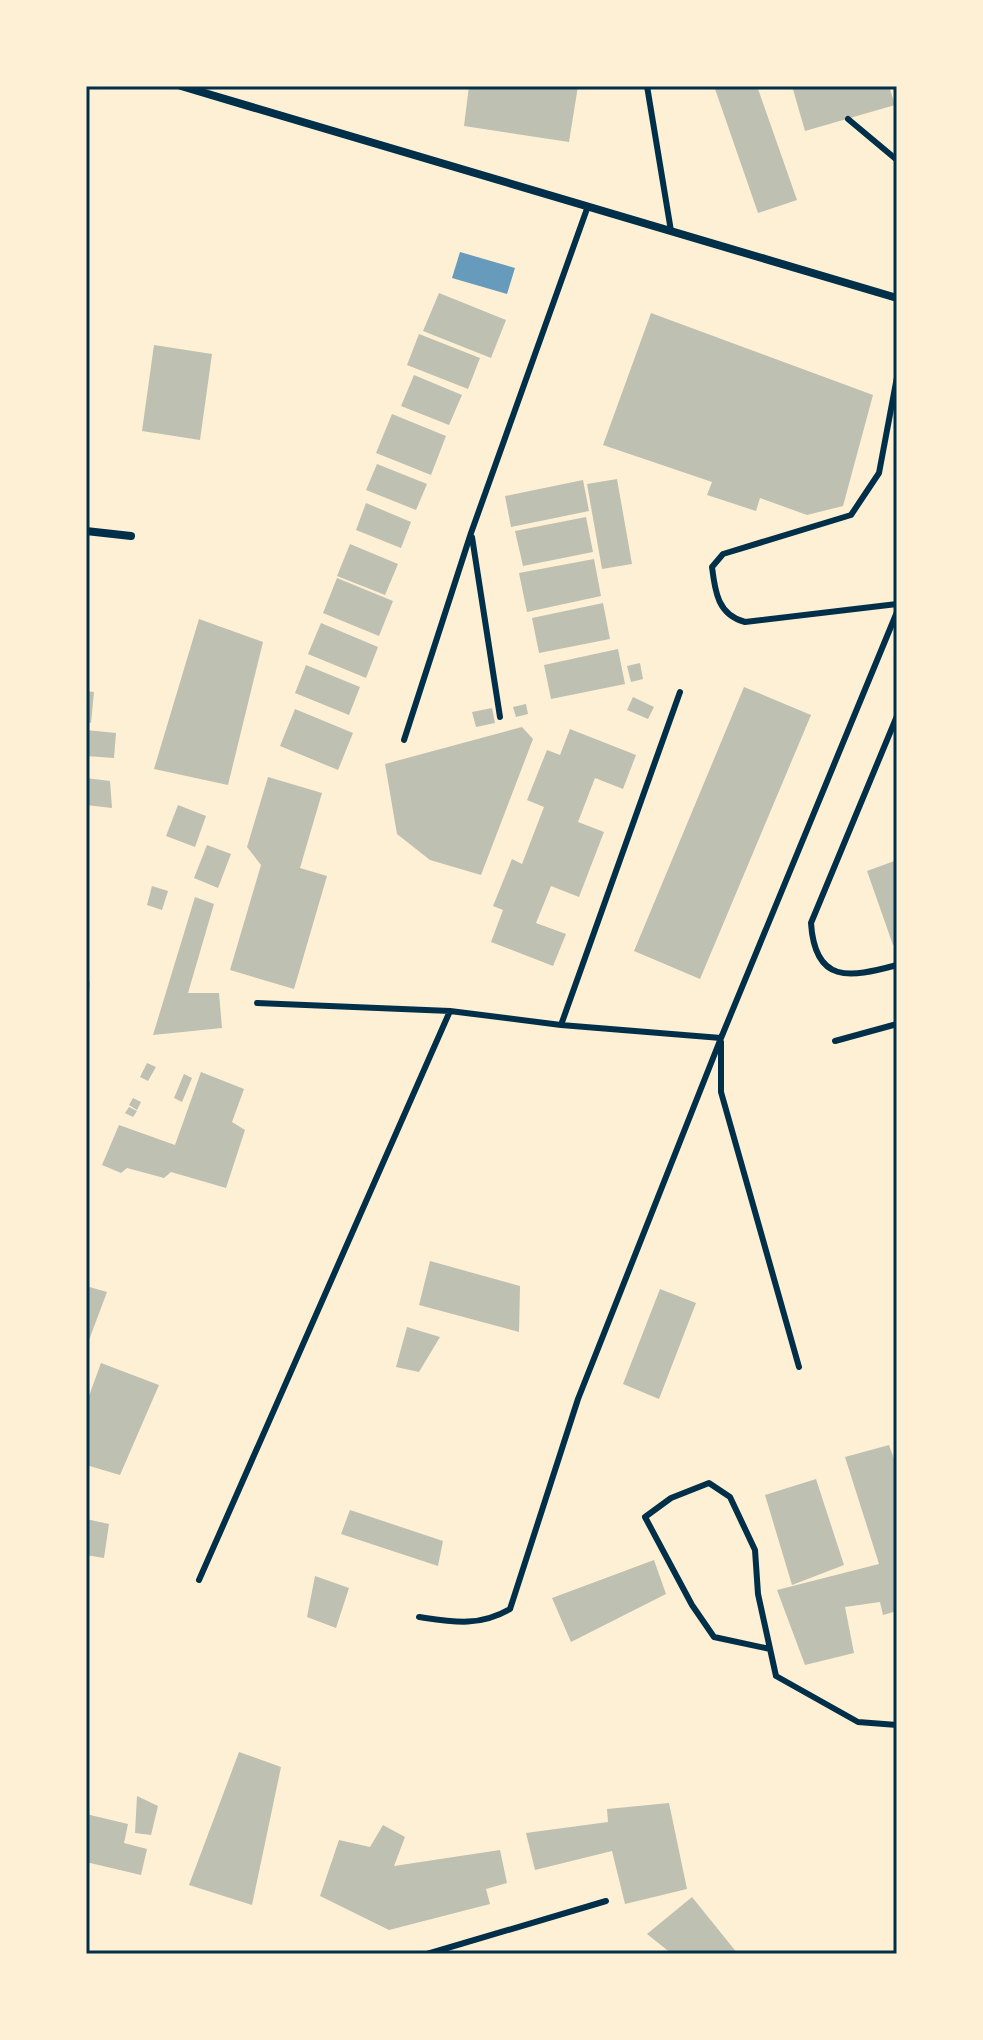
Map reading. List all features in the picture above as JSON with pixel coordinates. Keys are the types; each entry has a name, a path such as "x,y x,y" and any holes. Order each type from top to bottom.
{"street":[{"path":"181,86 897,298"},
{"path":"86,531 131,536"}],"lane":[{"path":"647,86 671,231"},
{"path":"848,119 897,160"},
{"path":"404,740 471,533 588,206"},
{"path":"897,377 879,473 851,515 723,554 712,567 720,605 732,619 745,622 897,604"},
{"path":"471,533 500,717"},
{"path":"419,1617 471,1624 494,1619 510,1609 578,1399 721,1038 897,612"},
{"path":"561,1025 680,692"},
{"path":"897,716 811,923 813,948 822,964 847,976 897,965"},
{"path":"257,1003 450,1011 561,1025 721,1038"},
{"path":"199,1580 450,1011"},
{"path":"835,1041 897,1024"},
{"path":"721,1038 721,1092 799,1367"},
{"path":"770,1649 714,1637 692,1605 645,1517 671,1498 709,1483 730,1497 755,1550 758,1594 776,1676 858,1722 897,1725"},
{"path":"427,1954 606,1901"}],"water":[{"path":"460,252 515,268 507,294 452,278"}],"building":[{"path":"469,86 578,86 569,142 464,126"},
{"path":"714,86 757,86 797,200 758,213"},
{"path":"792,86 889,86 895,105 805,131"},
{"path":"439,293 506,320 491,358 423,331"},
{"path":"651,313 873,395 843,506 807,515 760,498 756,511 707,495 712,482 603,445"},
{"path":"419,334 480,358 468,389 407,365"},
{"path":"154,345 212,354 200,440 142,431"},
{"path":"414,375 462,395 449,425 401,406"},
{"path":"392,414 446,436 431,475 376,453"},
{"path":"377,464 427,484 416,510 366,490"},
{"path":"617,479 632,564 602,569 587,484"},
{"path":"583,480 589,511 511,527 505,496"},
{"path":"366,503 411,522 401,548 356,530"},
{"path":"586,517 593,552 523,566 515,531"},
{"path":"350,544 398,564 385,595 337,576"},
{"path":"594,559 601,596 527,612 519,573"},
{"path":"337,578 393,601 379,636 323,613"},
{"path":"603,603 610,639 539,653 532,618"},
{"path":"199,619 263,642 228,785 154,769"},
{"path":"321,623 378,647 366,678 308,654"},
{"path":"618,649 625,684 551,699 544,665"},
{"path":"640,663 643,679 631,682 627,666"},
{"path":"306,665 360,687 349,715 295,693"},
{"path":"744,687 811,715 700,979 634,951"},
{"path":"86,691 94,692 91,723 86,722"},
{"path":"633,697 654,707 648,719 627,710"},
{"path":"526,704 528,714 516,717 513,707"},
{"path":"492,708 495,723 476,727 472,712"},
{"path":"295,709 353,733 338,770 280,746"},
{"path":"522,727 533,739 481,875 430,860 397,834 385,764"},
{"path":"570,729 636,755 623,789 595,778 578,822 604,832 579,897 551,886 536,923 566,934 553,966 491,942 503,910 493,906 512,859 522,864 544,807 527,800 547,750 560,755"},
{"path":"86,730 116,733 114,758 86,756"},
{"path":"268,777 322,793 300,868 327,876 294,989 230,970 261,865 247,847"},
{"path":"86,778 110,781 112,808 86,805"},
{"path":"178,805 206,816 195,847 166,836"},
{"path":"207,845 231,854 218,888 194,878"},
{"path":"897,860 897,943 893,945 867,871"},
{"path":"152,886 168,891 162,910 147,905"},
{"path":"195,897 214,904 188,993 219,993 222,1028 153,1035"},
{"path":"86,981 90,982 88,1005 86,1005"},
{"path":"147,1063 156,1067 148,1081 140,1077"},
{"path":"201,1072 244,1089 232,1122 245,1130 226,1188 171,1172 164,1178 127,1168 121,1173 102,1165 119,1125 175,1145"},
{"path":"184,1074 192,1078 182,1102 174,1098"},
{"path":"133,1098 141,1102 137,1110 129,1105"},
{"path":"129,1107 137,1111 133,1117 125,1113"},
{"path":"430,1261 520,1286 519,1332 419,1305"},
{"path":"86,1286 107,1292 86,1348"},
{"path":"660,1289 696,1303 659,1399 623,1384"},
{"path":"407,1327 440,1337 419,1372 396,1367"},
{"path":"101,1363 159,1385 120,1475 86,1465 86,1404"},
{"path":"889,1445 897,1467 897,1611 883,1615 880,1602 845,1607 854,1653 805,1665 777,1590 879,1564 845,1457"},
{"path":"816,1479 844,1565 792,1585 765,1495"},
{"path":"350,1510 443,1541 438,1566 341,1534"},
{"path":"86,1519 109,1524 104,1558 86,1555"},
{"path":"654,1560 666,1594 571,1642 552,1598"},
{"path":"315,1576 349,1588 336,1628 307,1617"},
{"path":"239,1752 281,1767 252,1905 189,1885"},
{"path":"137,1796 158,1806 151,1835 135,1833"},
{"path":"669,1803 687,1889 625,1904 612,1851 535,1870 526,1833 608,1822 607,1809"},
{"path":"86,1814 128,1824 124,1843 147,1849 141,1875 86,1862"},
{"path":"383,1825 405,1837 394,1866 500,1850 507,1883 486,1889 490,1904 389,1930 320,1896 339,1840 370,1847"},
{"path":"692,1897 738,1954 672,1954 647,1934"}]}
